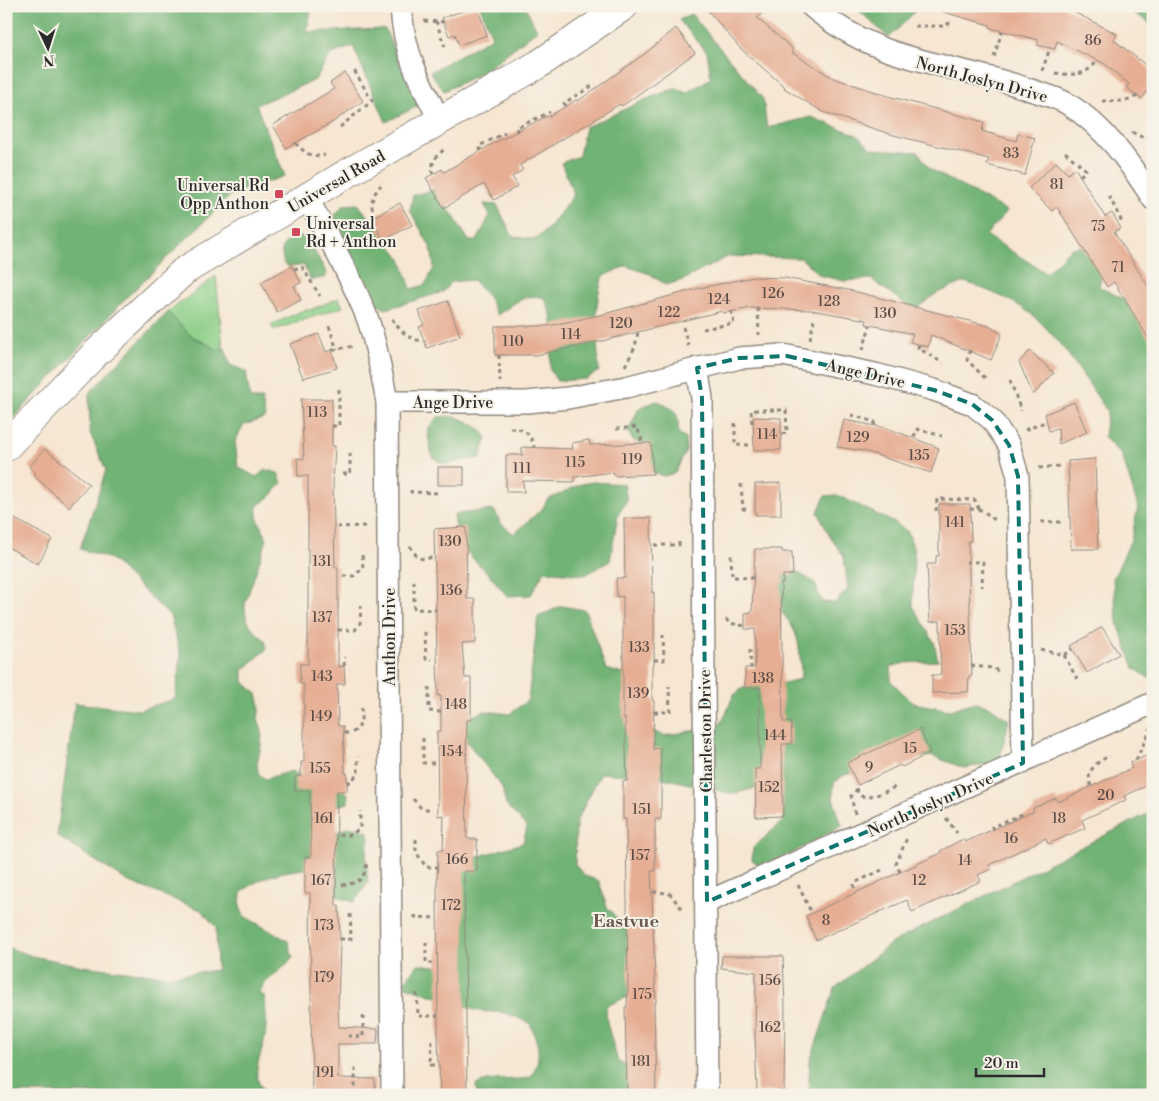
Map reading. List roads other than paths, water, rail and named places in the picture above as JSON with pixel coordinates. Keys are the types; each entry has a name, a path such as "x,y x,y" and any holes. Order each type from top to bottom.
{"street":[{"path":"401,6 403,34 407,50 419,81 446,133"},
{"name":"Universal Road","path":"6,447 94,355 184,271 307,197 446,133 540,64 624,6"},
{"name":"North Joslyn Drive","path":"811,6 828,20 863,42 901,56 1006,82 1066,102 1087,118 1109,139 1130,165 1153,199"},
{"name":"Anthon Drive","path":"307,197 354,288 367,318 381,368 387,402 392,1095"},
{"name":"Ange Drive","path":"387,402 528,402 568,398 626,387 740,358 787,356 875,374 934,390 972,404 992,420 1009,445 1018,476 1023,763"},
{"name":"Charleston Drive","path":"697,368 702,398 707,1095"},
{"name":"North Joslyn Drive","path":"707,902 1023,763 1153,703"}],"place":[{"name":"Universal Rd Opp Anthon","path":"279,194"},
{"name":"Universal Rd + Anthon","path":"296,232"}],"district":[{"name":"Eastvue","path":"626,921"}]}
